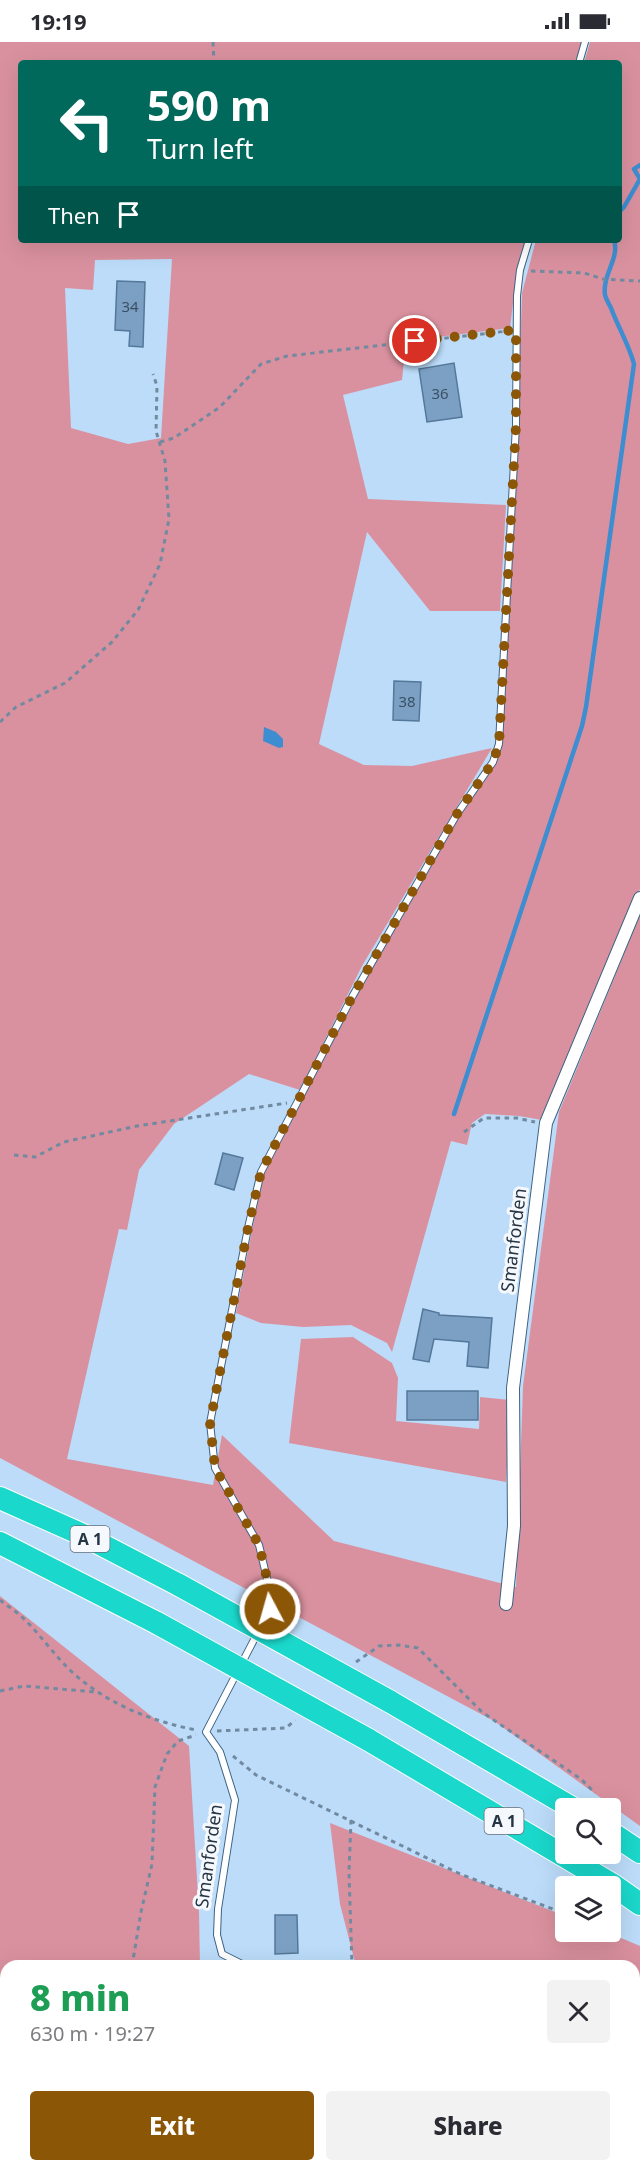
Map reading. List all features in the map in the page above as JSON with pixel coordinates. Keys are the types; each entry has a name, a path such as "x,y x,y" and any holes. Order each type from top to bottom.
{"highway":[{"name":"A 1","path":"0,1498 83,1535 178,1586 389,1701 555,1798"},
{"name":"A 1","path":"0,1543 158,1623 367,1739 613,1885 640,1904"},
{"path":"621,1839 640,1852"}],"street":[{"name":"Smanforden","path":"506,1604 514,1526 513,1388 546,1123 640,898"}],"lane":[{"path":"580,60 585,42"},
{"path":"206,1732 270,1609 270,1591 259,1545 215,1468 210,1423 261,1172 352,997 457,814 493,762 499,744 516,425 517,296 520,270 528,243"},
{"name":"Smanforden","path":"206,1732 220,1752 235,1800 218,1909 218,1935 222,1954 234,1960"}],"path":[{"path":"213,42 214,60"},
{"path":"520,270 584,273 603,279 640,281"},
{"path":"160,442 174,438 220,407 261,364 270,361 287,356 516,330"},
{"path":"0,722 16,707 65,683 112,642 138,610 160,564 170,519 165,461 156,431 157,386 153,374"},
{"path":"14,1155 35,1157 64,1142 137,1126 297,1102"},
{"path":"464,1132 484,1118 546,1123"},
{"path":"0,1600 21,1616 72,1672 97,1692 125,1708 166,1724 206,1732 256,1775 460,1874 555,1910"},
{"path":"0,1690 24,1686 97,1692"},
{"path":"133,1960 152,1864 155,1787 167,1754 178,1740 206,1732"},
{"path":"351,1820 349,1872 352,1960"}],"shaded area":[{"path":"0,42 582,42 577,60 18,60 18,243 527,243 515,287 510,328 406,341 402,380 343,395 368,499 506,505 500,611 430,611 367,532 319,744 364,765 412,766 492,748 362,966 300,1090 249,1074 174,1124 139,1170 127,1230 119,1229 67,1459 213,1485 222,1435 334,1541 516,1587 523,1386 559,1112 640,915 640,1826 621,1812 621,1798 601,1798 494,1721 0,1458","holes":["172,259 161,438 128,444 71,428 65,288 93,290 95,260"]},
{"path":"590,42 640,42 640,889 542,1120 485,1114 472,1123 467,1145 451,1141 392,1352 387,1343 351,1325 303,1327 261,1323 236,1313 263,1173 354,1001 458,818 495,764 502,744 516,482 522,293 535,243 622,243 622,60 585,60"},
{"path":"353,1337 392,1363 398,1378 396,1421 479,1429 480,1397 511,1400 506,1482 289,1443 301,1339"},
{"path":"0,1596 189,1746 200,1960 0,1960"},
{"path":"330,1823 555,1912 555,1942 621,1942 621,1938 640,1946 640,1960 354,1960 340,1904"}],"water":[{"path":"264,727 276,732 283,739 283,747 279,748 263,741"}],"building":[{"path":"117,281 145,282 143,347 129,346 130,331 115,330"},
{"path":"454,363 462,417 427,422 419,369"},
{"path":"394,681 421,682 419,721 393,720"},
{"path":"223,1153 243,1158 234,1190 215,1184"},
{"path":"423,1309 439,1313 439,1315 492,1318 488,1368 467,1366 469,1342 434,1339 429,1362 413,1359"},
{"path":"407,1391 478,1391 478,1420 407,1420"},
{"path":"275,1915 297,1915 298,1953 275,1954"}],"waterway":[{"path":"622,209 640,179 634,169 640,165"},
{"path":"454,1114 582,726 586,707 634,364 605,295 606,280 615,253 614,243"}],"route":[{"path":"270,1609 270,1591 259,1545 215,1468 210,1423 261,1172 352,997 457,814 493,762 499,744 516,425 516,330 415,341"}]}
